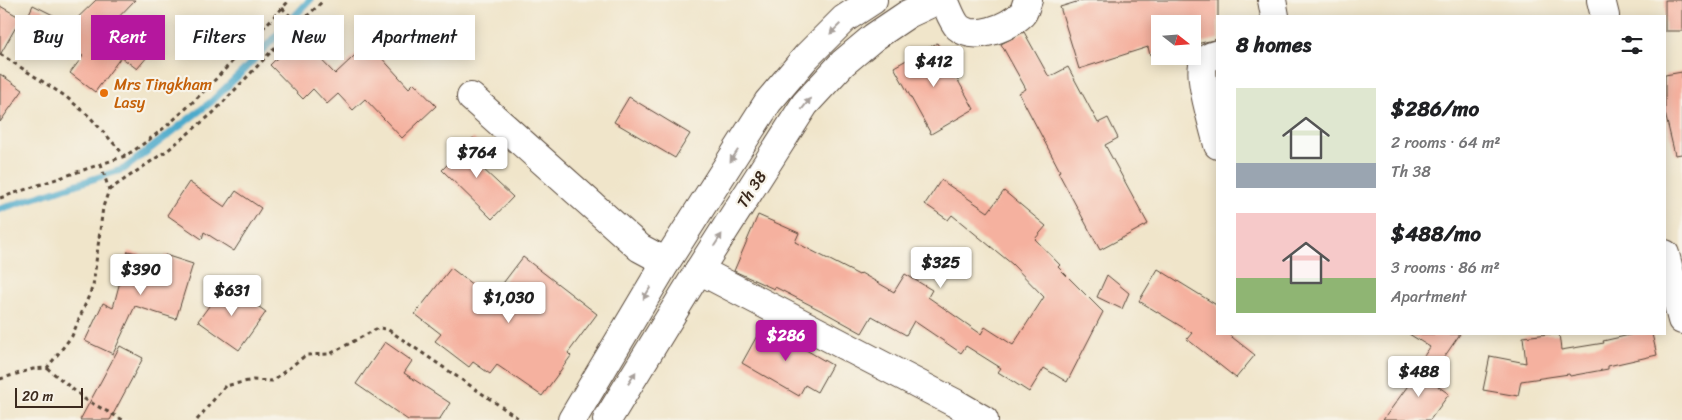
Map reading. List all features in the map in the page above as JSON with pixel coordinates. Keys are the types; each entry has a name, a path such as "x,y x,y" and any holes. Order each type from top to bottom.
{"street":[{"name":"Th 38","path":"572,420 666,262 768,102 807,56 844,19 873,0"},
{"name":"Th 38","path":"607,420 699,270 805,104 844,63 874,37 908,14 938,0"},
{"path":"944,0 958,27 970,33 984,34 1002,27 1023,13 1028,0"},
{"path":"1272,0 1275,15"},
{"path":"1601,0 1605,15"},
{"path":"1216,54 1210,56 1205,61 1202,76 1216,136"},
{"path":"471,97 640,248 666,262"},
{"path":"1666,259 1682,320"},
{"path":"699,270 950,411 984,420"}],"path":[{"path":"0,198 102,166 125,156 140,146 177,117 290,0"},
{"path":"306,15 324,0"},
{"path":"283,9 289,15"},
{"path":"108,188 168,150 213,113 274,48"},
{"path":"0,54 65,96 89,116 125,156"},
{"path":"47,368 72,336 93,286 103,207 108,188 102,166"},
{"path":"197,420 225,386 254,380 272,381 306,355 330,354 378,328 387,329 521,420"},
{"path":"0,379 33,369 47,368 86,400 123,420"}],"building":[{"path":"96,0 135,0 121,15 91,15 91,60 119,60 95,92 70,73 83,56 81,55 80,15"},
{"path":"1083,0 1218,0 1216,39 1201,43 1201,15 1151,15 1151,55 1148,47 1079,69 1060,7"},
{"path":"1665,0 1682,0 1682,31 1666,31"},
{"path":"33,5 53,15 28,15"},
{"path":"0,6 16,15 15,29 0,55"},
{"path":"1024,32 1049,77 1068,67 1098,123 1108,118 1118,138 1105,145 1148,224 1100,250 1058,172 1060,171 1019,93 1026,89 1001,44"},
{"path":"937,43 974,109 931,134 894,67"},
{"path":"354,56 354,60 383,60 409,88 414,83 436,106 402,138 365,99 353,110 338,94 327,104 313,89 303,99 270,65 275,60 321,60 335,74"},
{"path":"125,60 145,60 137,69"},
{"path":"1682,72 1682,154 1675,155 1666,117 1666,75"},
{"path":"0,74 23,90 0,122"},
{"path":"629,97 690,134 675,158 614,122"},
{"path":"473,138 493,157 482,168 513,197 492,219 442,170"},
{"path":"941,180 988,212 1004,191 1046,226 1035,239 1060,265 1058,267 1103,312 1067,382 1044,368 1029,392 998,372 1001,368 966,346 961,353 914,321 906,335 872,316 862,333 775,287 774,289 734,271 758,215 799,233 795,242 859,275 861,273 894,292 905,274 932,290 928,297 981,334 985,327 1013,345 1044,297 1012,264 952,215 948,220 925,204"},
{"path":"189,182 225,207 236,191 261,208 234,251 204,232 202,239 167,215"},
{"path":"128,251 164,260 165,255 193,264 176,319 135,306 113,354 85,341 103,303 113,308"},
{"path":"523,257 597,314 568,353 571,356 542,396 497,365 490,374 473,362 469,367 435,341 441,334 415,314 451,268 491,299"},
{"path":"1158,269 1216,305 1216,335 1229,335 1255,355 1236,378 1187,339 1192,333 1139,301"},
{"path":"1107,275 1129,293 1122,309 1097,297"},
{"path":"226,283 266,312 239,350 198,321"},
{"path":"763,325 832,365 817,392 805,385 799,396 742,363"},
{"path":"1411,335 1459,335 1438,366 1424,356 1430,347"},
{"path":"1559,335 1561,350 1604,343 1603,341 1630,335 1652,335 1657,355 1608,366 1608,369 1570,376 1569,374 1521,381 1518,396 1483,390 1490,356 1526,363 1523,337"},
{"path":"385,342 412,361 404,373 450,403 439,420 408,420 356,384"},
{"path":"120,346 143,358 110,420 80,420"},
{"path":"1423,365 1441,378 1436,385 1449,394 1430,420 1383,420"}],"waterway":[{"path":"0,209 124,169 211,102 310,0"}],"place":[{"name":"Mrs Tingkham Lasy","path":"104,93"}]}
